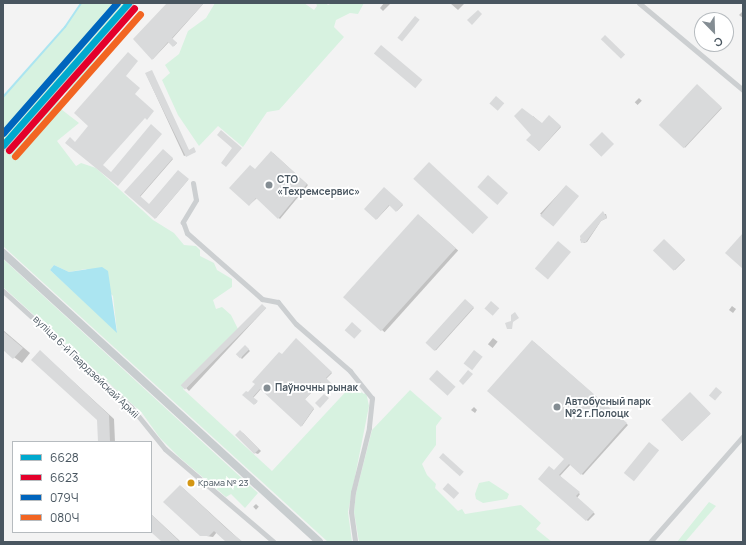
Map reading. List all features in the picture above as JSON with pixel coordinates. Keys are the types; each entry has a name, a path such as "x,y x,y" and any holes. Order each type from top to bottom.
{"main road":[{"path":"3,253 319,542"}],"street":[{"path":"639,3 743,90"},
{"path":"193,183 196,200 183,222 187,232 262,299 278,302 296,324 356,377 372,398 369,428 353,492 351,512 355,542"},
{"name":"вуліца 6-й Гвардзейскай Арміі","path":"3,291 131,407 165,449 274,542"},
{"path":"650,542 743,436"}],"green space":[{"path":"81,3 125,3 3,142 3,97 65,27"},
{"path":"215,3 304,3 314,10 317,6 316,3 326,3 328,5 332,3 364,3 358,14 350,13 336,20 334,27 344,37 279,110 267,112 243,147 218,126 199,146 178,115 162,80 170,73 165,65 179,54 188,31 206,18"},
{"path":"100,44 104,48 88,70 67,92 62,93 57,106 79,123 57,141 76,166 81,163 96,168 153,220 174,233 184,245 196,246 200,250 200,256 214,263 217,270 232,279 232,287 213,300 216,309 222,307 231,315 238,329 183,389 272,471 352,385 364,394 366,392 369,406 348,512 352,542 328,542 3,246 3,153","holes":["54,265 69,272 86,269 113,296 117,332 50,270"]},
{"path":"3,259 258,493 245,508 231,494 226,497 179,457 160,438 142,413 3,287"},
{"path":"410,390 442,418 436,426 436,445 422,464 427,475 436,484 435,488 458,511 462,509 465,514 521,505 541,523 536,529 552,542 359,542 354,512 356,493 372,430"},
{"path":"489,481 509,494 507,499 483,503 476,499 475,494 479,483"},
{"path":"709,502 716,506 685,542 677,542"}],"water":[{"path":"54,265 69,272 102,267 108,271 117,333 50,270"}],"building":[{"path":"167,3 204,3 172,38 177,43 173,47 168,42 152,60 133,39"},
{"path":"478,10 482,14 472,25 467,20"},
{"path":"415,16 420,20 402,42 397,38"},
{"path":"605,35 625,54 621,59 601,39"},
{"path":"381,45 422,80 415,88 374,53"},
{"path":"128,52 138,61 126,76 140,88 135,94 154,111 147,120 145,118 103,165 111,172 151,124 162,134 118,186 65,143 70,137 75,142 88,126 74,113"},
{"path":"152,70 189,150 194,147 196,152 186,157 145,73"},
{"path":"697,84 722,107 684,148 659,125"},
{"path":"496,96 504,103 498,111 489,104"},
{"path":"522,108 542,123 549,115 561,126 539,151 526,140 531,135 514,116"},
{"path":"221,130 242,148 226,167 221,163 232,148 217,135"},
{"path":"602,132 614,144 601,157 589,145"},
{"path":"163,149 173,158 140,196 149,204 178,170 189,179 155,219 124,192"},
{"name":"СТО «Техремсервис»","path":"271,151 307,184 278,219 256,198 249,206 229,188 250,165 255,169"},
{"path":"429,162 488,217 473,234 413,179"},
{"path":"488,175 508,193 497,205 477,187"},
{"path":"566,185 579,196 553,227 540,216"},
{"path":"384,187 403,204 396,212 389,205 376,220 364,209"},
{"path":"603,211 607,218 601,221 586,242 581,243 580,236"},
{"path":"418,214 456,248 381,331 343,297"},
{"path":"743,233 743,269 725,253"},
{"path":"664,239 685,259 674,271 653,251"},
{"path":"558,241 571,252 548,280 535,269"},
{"path":"465,299 474,307 434,351 426,343"},
{"path":"491,301 499,308 493,316 484,309"},
{"path":"262,304 266,308 185,390 181,385"},
{"path":"515,312 519,318 513,322 512,329 507,329 505,323 511,321 511,315"},
{"path":"352,322 362,331 354,339 345,330"},
{"path":"3,331 23,348 13,359 3,350"},
{"path":"296,338 332,372 326,378 334,386 330,391 321,382 305,399 314,408 301,427 260,389 253,397 258,401 254,405 242,395 246,391 248,392 255,384 252,382 279,352 282,354"},
{"name":"Автобусный парк №2 г.Полоцк","path":"532,340 627,423 581,475 569,464 559,475 580,492 576,496 594,512 586,521 538,479 549,466 554,470 564,459 487,391"},
{"path":"245,345 249,349 240,358 236,354"},
{"path":"40,350 109,415 110,441 98,441 97,420 31,360"},
{"path":"474,350 483,357 472,370 464,363"},
{"path":"437,370 456,387 448,396 429,379"},
{"path":"468,370 473,374 463,385 459,381"},
{"path":"716,387 722,392 715,401 709,395"},
{"path":"690,392 711,414 682,441 661,420"},
{"path":"324,394 329,398 320,408 315,403"},
{"path":"240,430 259,449 254,454 235,435"},
{"path":"649,442 659,450 634,481 624,473"},
{"path":"443,453 464,472 460,476 439,457"},
{"path":"448,483 459,493 454,499 443,489"},
{"path":"180,485 243,542 226,542 214,531 209,536 200,536 163,502"},
{"path":"152,515 180,542 162,542 152,533"}],"waterway":[{"path":"3,97 65,27 81,3"}],"railway":[{"path":"3,151 134,3"}],"transit line":[{"name":"079Ч","path":"3,133 117,3"},
{"name":"6628","path":"3,145 128,3"},
{"name":"6623","path":"9,150 134,8"},
{"name":"080Ч","path":"15,156 140,14"}],"place":[{"name":"СТО «Техремсервис»","path":"269,185"},
{"name":"Паўночны рынак","path":"267,388"},
{"name":"Автобусный парк №2 г.Полоцк","path":"557,407"},
{"name":"Крама № 23","path":"191,483"}]}
